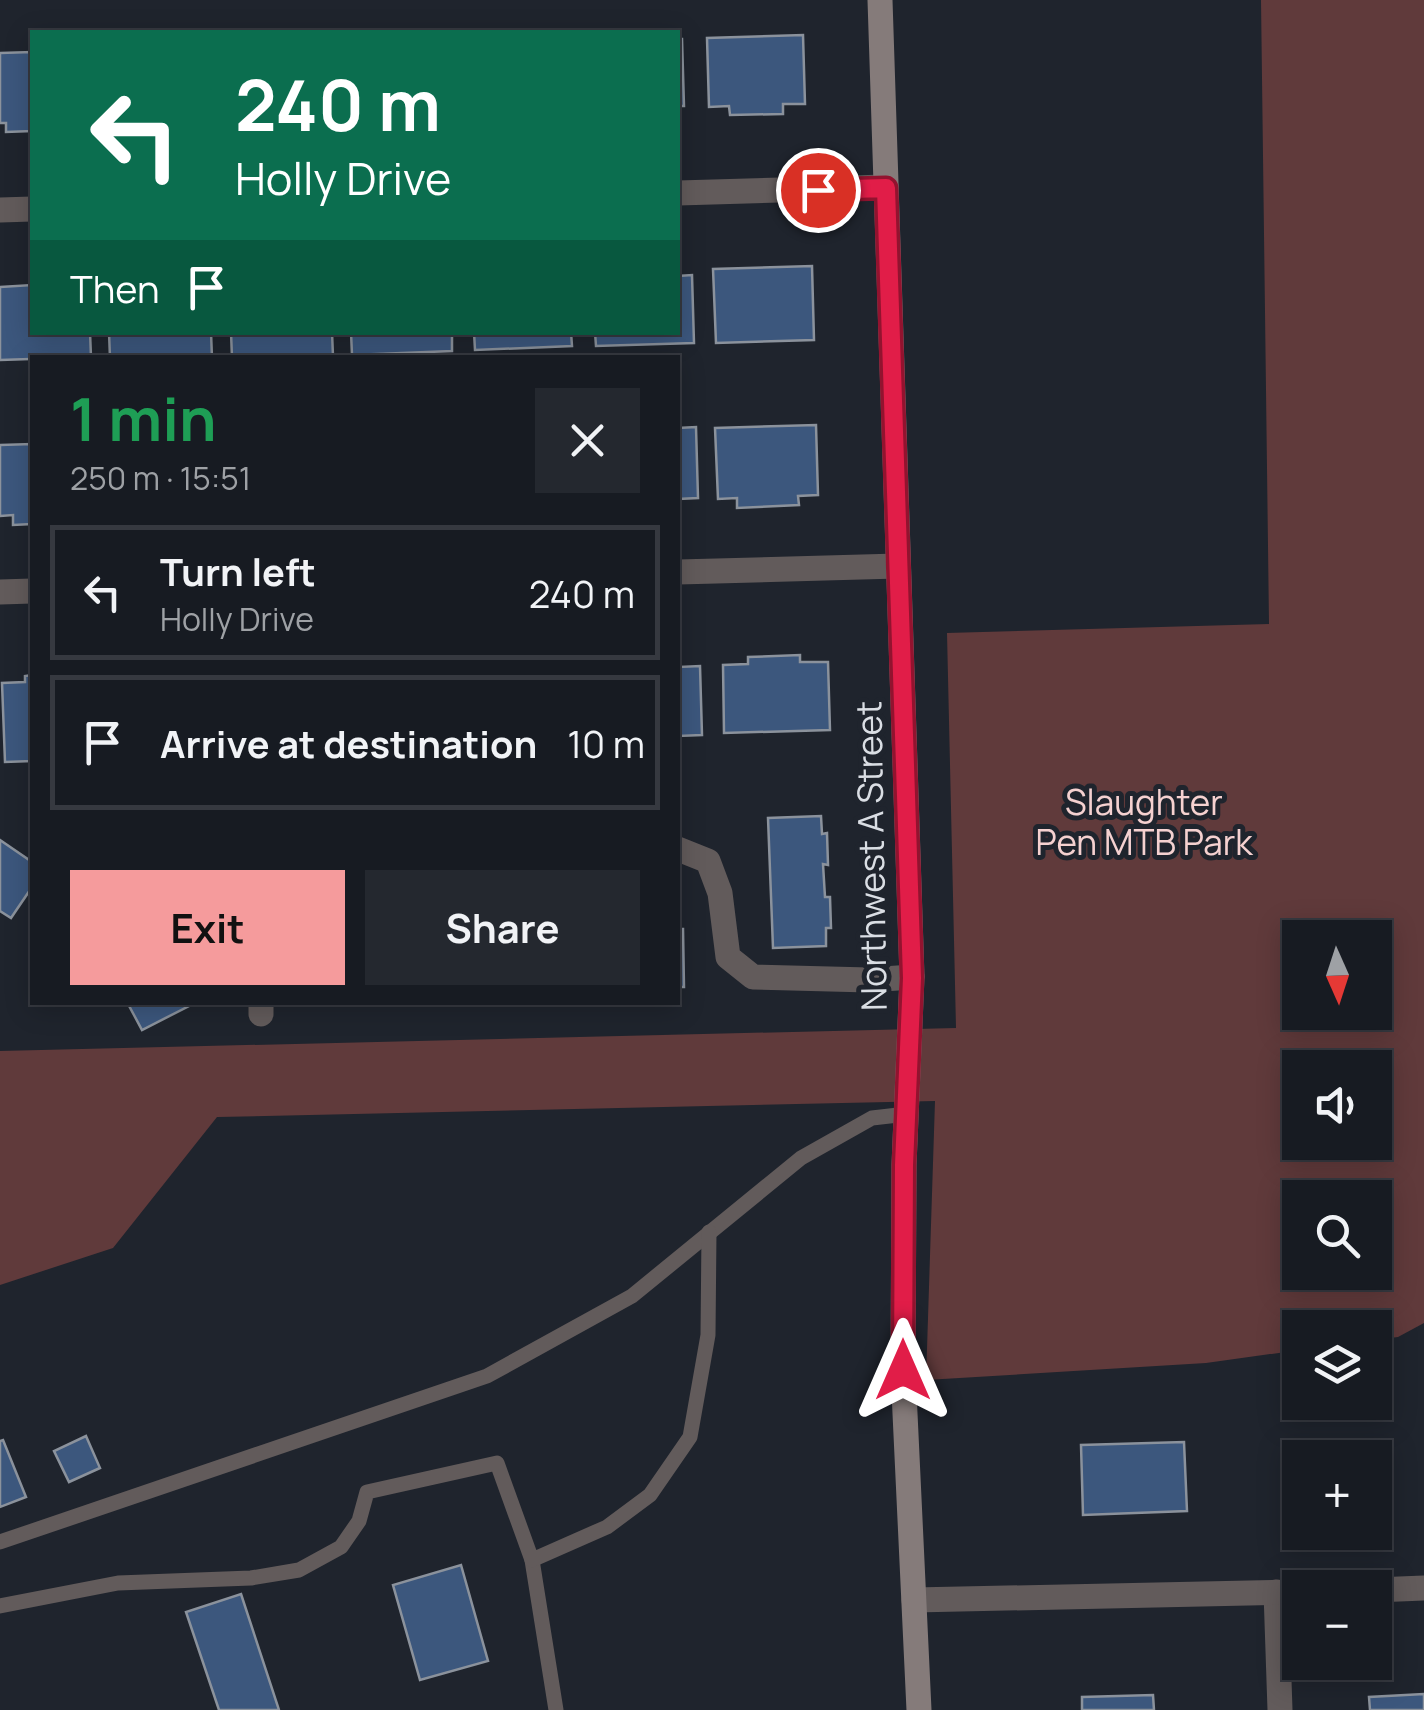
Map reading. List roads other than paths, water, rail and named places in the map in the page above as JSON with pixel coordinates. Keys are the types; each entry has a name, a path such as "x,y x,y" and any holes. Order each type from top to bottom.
{"street":[{"name":"Northwest A Street","path":"880,0 912,978 903,1370 919,1710"},
{"path":"680,193 886,188"},
{"path":"0,210 30,210"},
{"path":"680,572 898,566"},
{"path":"0,592 30,591"},
{"path":"680,850 708,861 720,894 728,957 753,977 912,978"},
{"path":"1392,1589 1424,1588"},
{"path":"914,1600 1282,1592"},
{"path":"1280,1710 1282,1680"}],"lane":[{"path":"0,1542 487,1376 632,1296 801,1158 872,1118 907,1114"},
{"path":"532,1560 607,1528 650,1495 690,1437 708,1335 709,1232"},
{"path":"0,1606 118,1583 251,1578 299,1570 341,1548 360,1521 367,1492 497,1463 532,1560 556,1710"}],"park label":[{"name":"Slaughter Pen MTB Park","path":"1144,822"}]}
